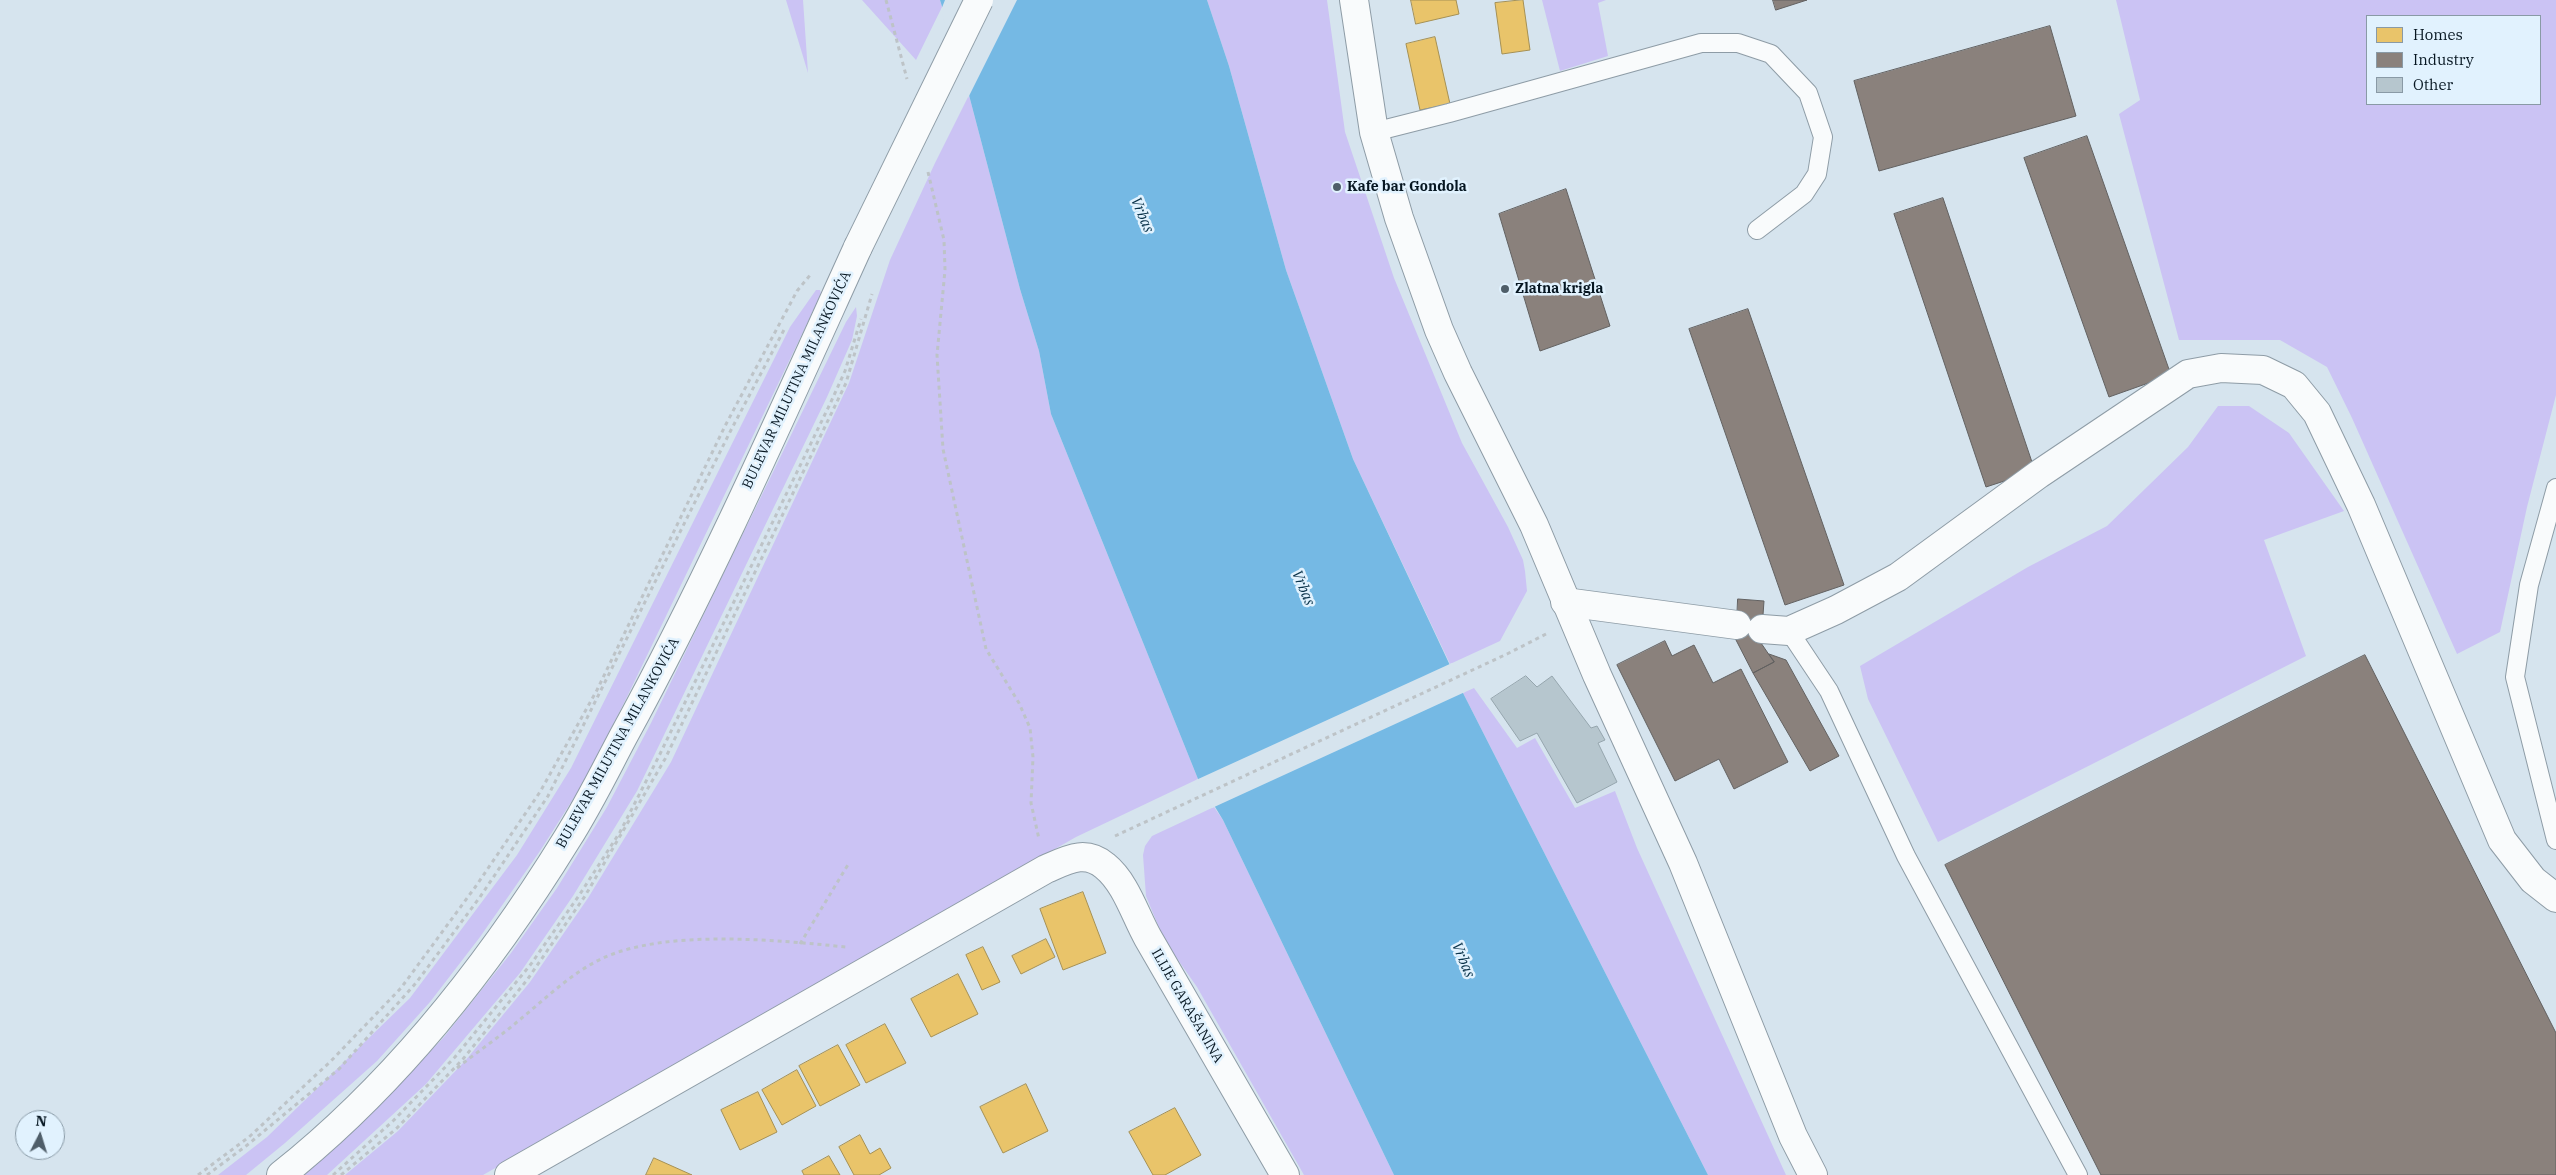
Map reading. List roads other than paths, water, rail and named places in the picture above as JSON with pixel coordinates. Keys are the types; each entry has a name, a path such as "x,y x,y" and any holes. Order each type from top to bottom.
{"street":[{"name":"BULEVAR MILUTINA MILANKOVIĆA","path":"281,1175 306,1155 374,1090 476,974 568,838 673,646 858,247 979,0"},
{"path":"1354,0 1374,132 1399,218 1439,330 1458,373 1534,525 1570,611 1683,863 1789,1126 1813,1175"},
{"path":"1570,611 1789,631 1836,610 1898,577 2039,474 2188,374 2221,368 2263,370 2294,385 2317,413 2361,505 2502,840 2533,880 2556,898"},
{"name":"ILIJE GARAŠANINA","path":"509,1175 1046,869 1074,856 1086,856 1095,860 1115,876 1146,934 1285,1175"}],"lane":[{"path":"1374,132 1516,95 1701,42 1738,43 1771,54 1808,94 1823,137 1817,174 1804,194 1757,230"},
{"path":"2556,488 2529,585 2515,677 2556,840"},
{"path":"1789,631 1829,692 1906,856 2078,1175"}],"water":[{"name":"Vrbas","path":"940,0 1207,0 1229,66 1286,270 1353,459 1463,693 1708,1175 1394,1175 1223,820 1198,779 1051,414 1039,351 1020,289 969,95"}],"place":[{"name":"Kafe bar Gondola","path":"1337,187"},
{"name":"Zlatna krigla","path":"1505,289"}]}
